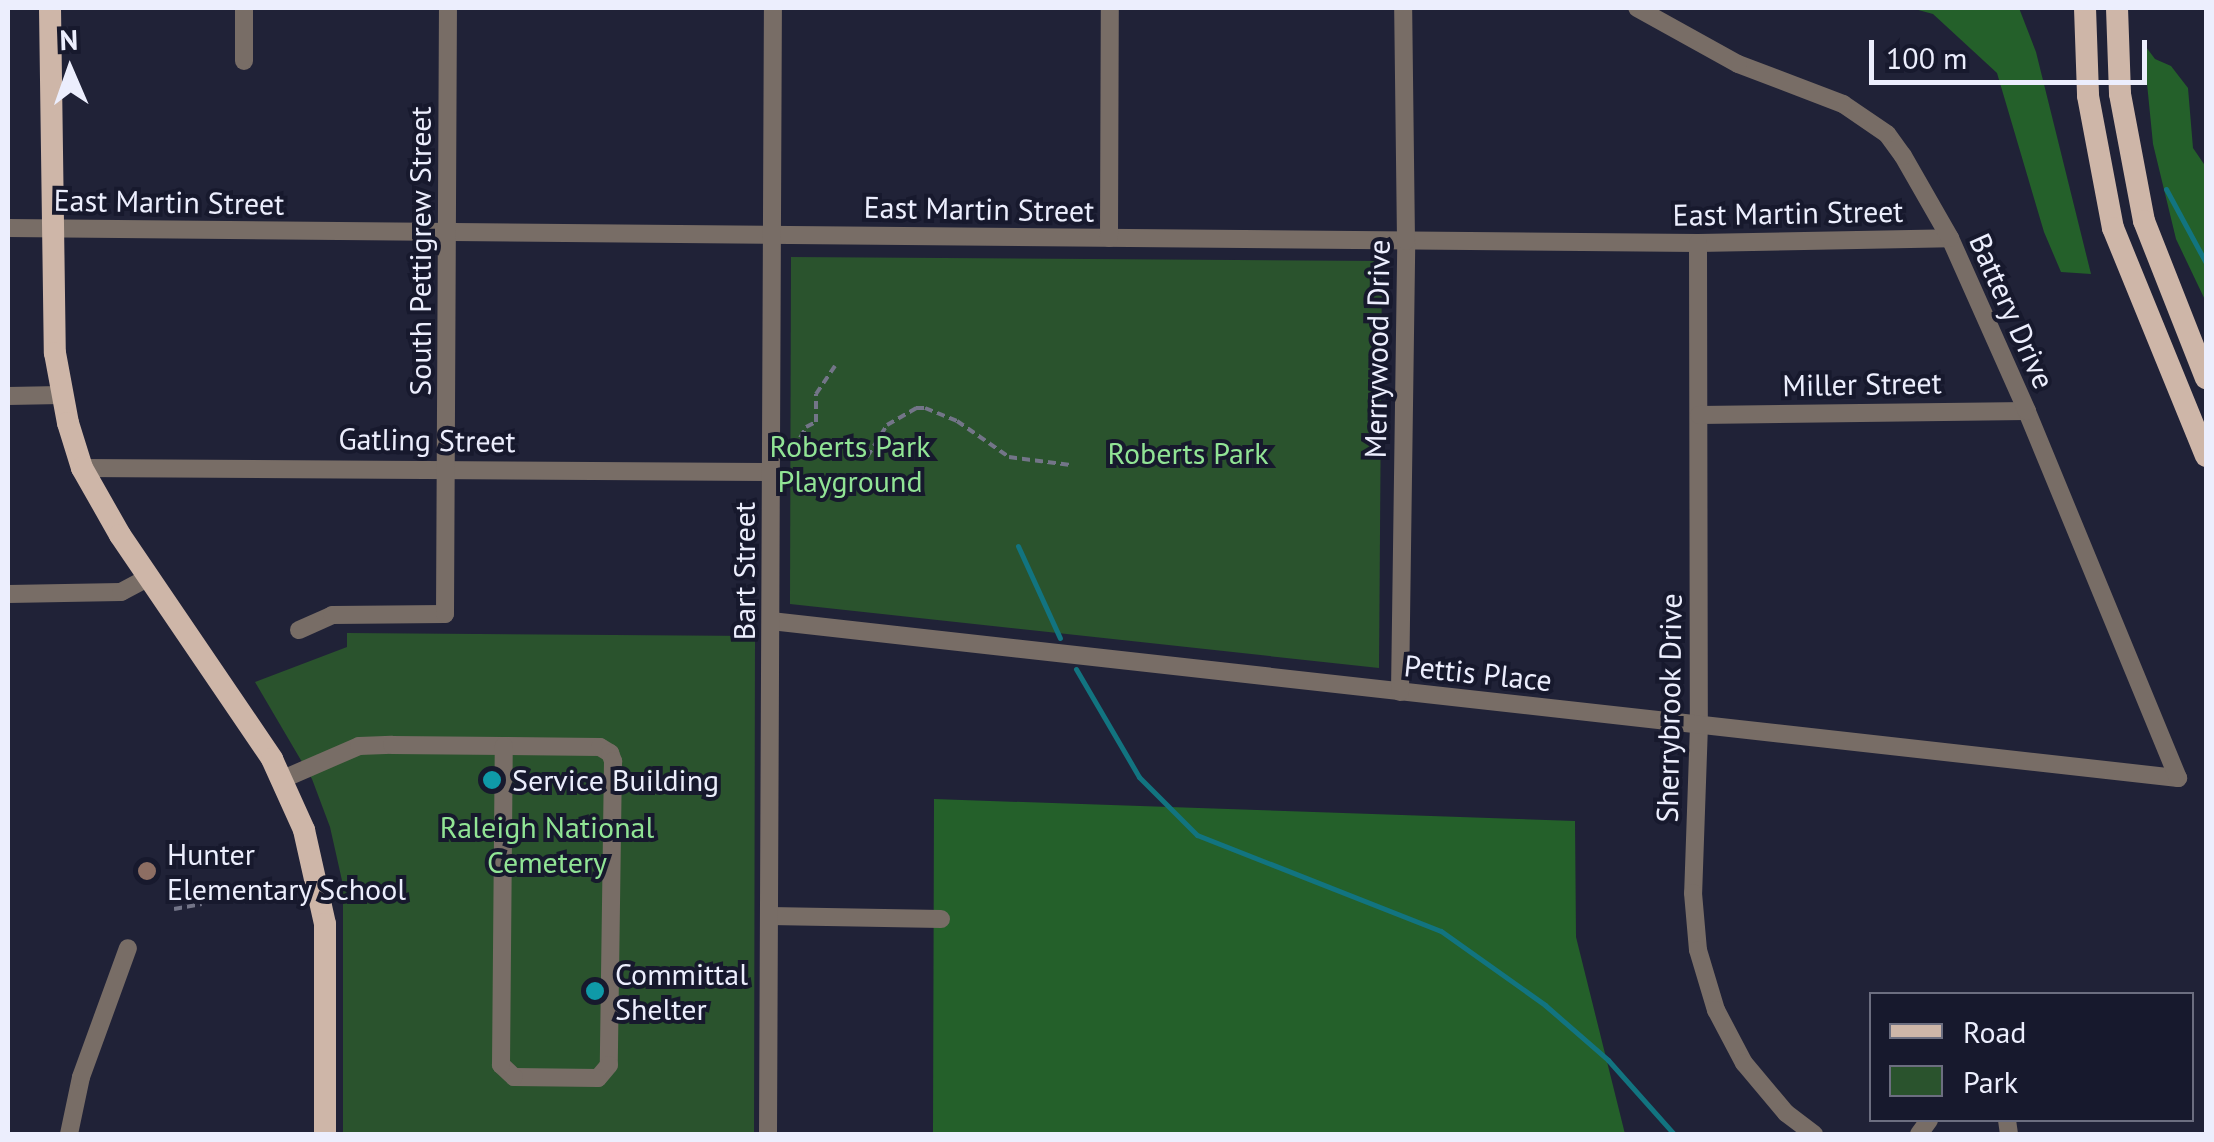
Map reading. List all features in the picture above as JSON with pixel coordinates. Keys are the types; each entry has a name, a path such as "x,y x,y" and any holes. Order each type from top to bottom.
{"main road":[{"path":"50,8 55,352 61,395 82,468 149,578 282,779 304,830 326,924 325,1134"},
{"path":"2085,8 2088,96 2112,228 2206,456"},
{"path":"2117,8 2122,110 2144,221 2206,378"}],"street":[{"path":"244,8 244,61"},
{"name":"South Pettigrew Street","path":"299,630 332,615 445,614 448,8"},
{"name":"Bart Street","path":"768,1134 773,8"},
{"path":"1108,238 1110,8"},
{"name":"Merrywood Drive","path":"1400,692 1406,241 1403,8"},
{"name":"Battery Drive","path":"1637,8 1738,64 1864,116 1887,134 1950,238 2178,778"},
{"name":"East Martin Street","path":"8,228 1698,243 1950,238"},
{"name":"Sherrybrook Drive","path":"1698,243 1699,725 1692,893 1704,978 1744,1064 1786,1113 1814,1134"},
{"path":"8,396 61,395"},
{"name":"Miller Street","path":"1699,414 2026,411"},
{"name":"Gatling Street","path":"82,468 772,472"},
{"path":"8,594 121,592 149,578"},
{"name":"Pettis Place","path":"771,621 2178,778"},
{"path":"282,779 359,746 504,746 600,747 613,761 610,1065 598,1078 514,1077 501,1065 504,746"},
{"path":"770,916 942,919"},
{"path":"69,1134 81,1077 128,948"}],"path":[{"path":"796,449 806,427 816,422 816,394 835,366"},
{"path":"772,448 796,449 808,457 867,458 888,425 916,408 925,408 948,416 1009,458 1070,465"},
{"path":"174,909 202,904"}],"green space":[{"path":"1911,8 2019,8 2036,52 2091,274 2061,272 2044,232 1997,73 1933,14"},
{"path":"2143,43 2155,59 2171,66 2188,88 2193,148 2206,167 2206,302 2176,239 2153,144"},
{"name":"Roberts Park","path":"791,257 1382,261 1379,668 790,604"},
{"name":"Raleigh National Cemetery","path":"347,633 755,636 754,1134 343,1134 343,885 330,827 312,779 255,682 347,647"},
{"path":"934,799 1575,821 1576,937 1625,1134 933,1134"}],"waterway":[{"path":"2166,189 2206,263"},
{"path":"1018,546 1060,638"},
{"path":"1076,669 1139,777 1197,835 1441,931 1545,1005 1608,1060 1674,1134"}],"place":[{"name":"Service Building","path":"492,780"},
{"name":"Hunter Elementary School","path":"147,871"},
{"name":"Committal Shelter","path":"595,991"}],"park label":[{"name":"Roberts Park Playground","path":"850,463"}]}
